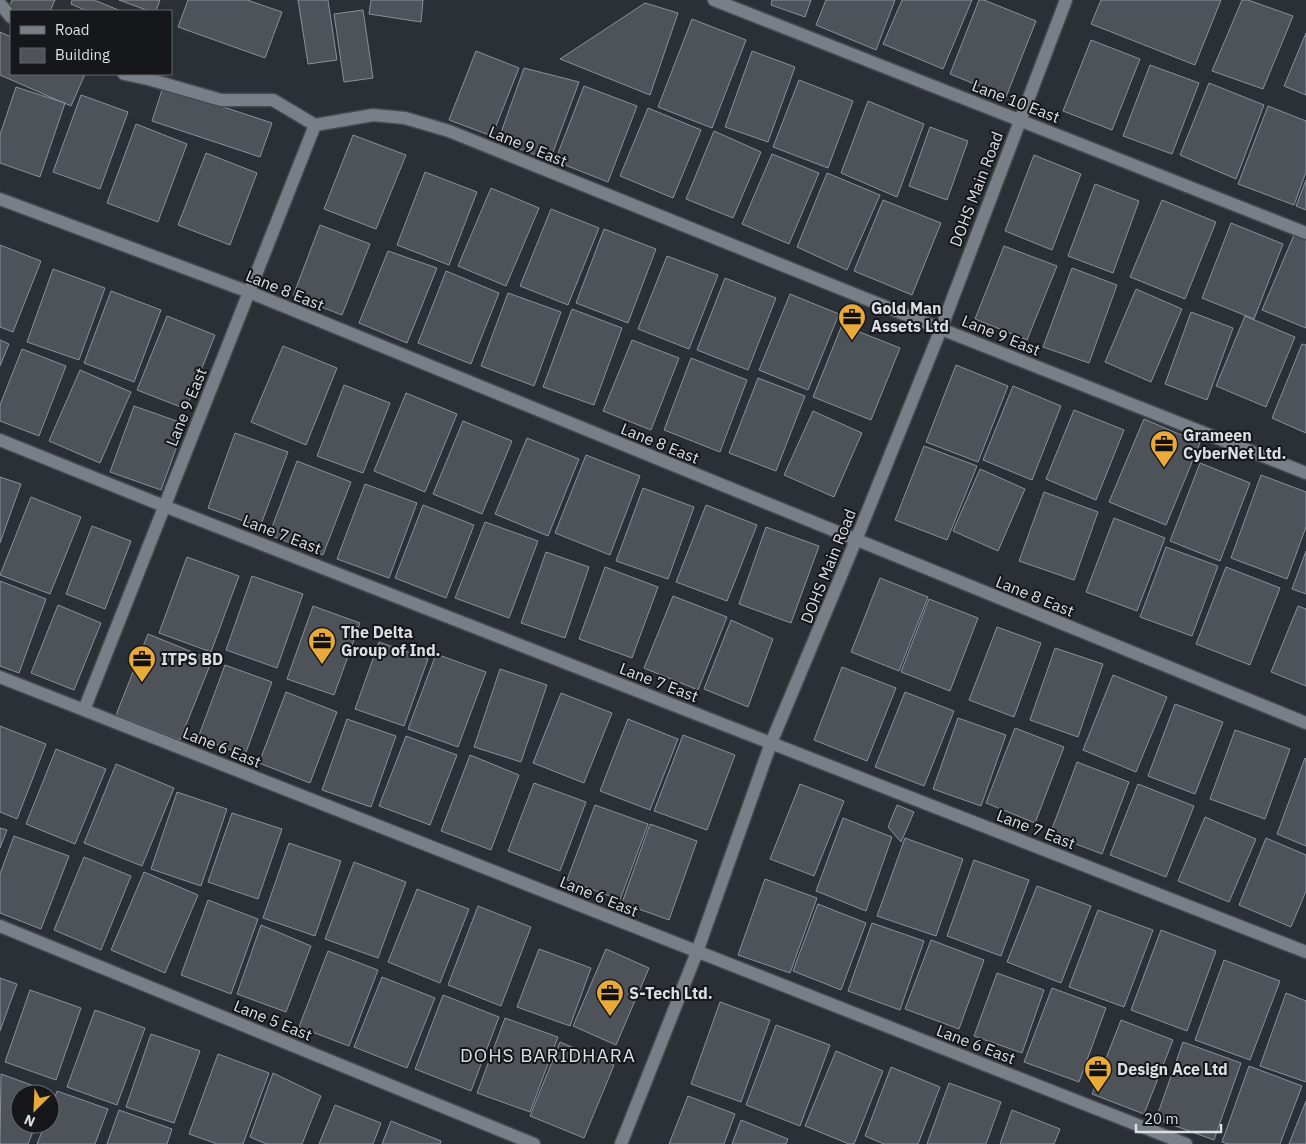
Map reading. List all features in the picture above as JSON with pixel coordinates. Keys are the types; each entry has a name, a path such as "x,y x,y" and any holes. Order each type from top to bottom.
{"street":[{"name":"Lane 10 East","path":"714,0 1306,233"},
{"name":"DOHS Main Road","path":"621,1144 697,952 772,743 941,329 1066,0"},
{"path":"0,4 10,15"},
{"path":"129,75 221,100 273,100 315,125"},
{"name":"Lane 9 East","path":"84,710 315,125 374,116 405,118 448,131 1306,474"},
{"name":"Lane 8 East","path":"0,199 249,292 1306,723"},
{"name":"Lane 7 East","path":"0,440 164,506 1306,952"},
{"name":"Lane 6 East","path":"0,678 1186,1144"},
{"name":"Lane 5 East","path":"0,926 534,1144"}],"building":[{"path":"12,0 55,0 50,10 14,10 9,8"},
{"path":"72,0 94,0 119,10 85,10 71,4"},
{"path":"119,0 160,0 156,10 146,10"},
{"path":"188,0 247,0 282,12 265,58 178,27"},
{"path":"298,0 328,0 337,60 308,64"},
{"path":"371,0 423,0 421,22 369,14"},
{"path":"772,0 811,0 805,17 771,5"},
{"path":"826,0 895,0 876,50 816,25"},
{"path":"902,0 972,0 943,69 883,44"},
{"path":"979,0 984,0 1036,21 1006,97 950,74"},
{"path":"1101,0 1221,0 1195,65 1091,24"},
{"path":"1242,0 1248,0 1293,16 1263,89 1212,71"},
{"path":"645,3 678,13 650,95 560,59"},
{"path":"363,10 373,78 344,82 334,14"},
{"path":"692,19 746,40 712,128 658,107"},
{"path":"0,32 10,37 10,75 85,75 71,106 0,75"},
{"path":"1306,33 1306,95 1284,86"},
{"path":"1091,40 1140,59 1112,130 1063,111"},
{"path":"476,51 519,68 492,136 449,120"},
{"path":"752,51 795,67 768,142 725,127"},
{"path":"1150,65 1199,83 1172,154 1123,136"},
{"path":"524,68 579,82 550,160 498,141"},
{"path":"799,80 853,101 828,168 773,147"},
{"path":"1209,83 1264,105 1236,179 1180,155"},
{"path":"584,86 637,106 608,182 555,161"},
{"path":"16,87 65,103 40,177 0,163 0,135"},
{"path":"163,87 272,123 260,157 152,121"},
{"path":"81,95 128,112 100,189 53,172"},
{"path":"868,101 924,124 897,197 841,173"},
{"path":"1268,106 1306,121 1306,172 1294,205 1238,184"},
{"path":"648,108 701,130 673,198 620,176"},
{"path":"136,124 187,144 158,222 107,203"},
{"path":"930,127 968,141 947,200 909,186"},
{"path":"714,131 761,152 733,218 686,199"},
{"path":"353,135 406,155 376,229 324,209"},
{"path":"206,153 257,173 230,245 178,225"},
{"path":"772,154 819,173 789,244 742,224"},
{"path":"1034,155 1081,174 1052,250 1005,231"},
{"path":"425,172 477,192 449,265 397,245"},
{"path":"827,173 880,195 847,270 797,247"},
{"path":"1306,180 1306,210 1296,206"},
{"path":"1095,184 1139,201 1113,273 1068,256"},
{"path":"491,188 539,208 506,286 458,266"},
{"path":"883,200 941,223 912,295 854,271"},
{"path":"1162,200 1216,222 1185,299 1130,277"},
{"path":"551,209 599,228 568,305 520,286"},
{"path":"1231,223 1283,244 1254,319 1202,298"},
{"path":"320,225 370,244 342,315 293,296"},
{"path":"604,229 656,249 628,323 576,303"},
{"path":"1294,235 1306,240 1306,328 1262,310"},
{"path":"0,245 41,261 13,332 0,327"},
{"path":"1004,246 1057,266 1027,340 975,319"},
{"path":"388,251 437,268 407,343 359,323"},
{"path":"667,256 718,275 689,349 638,329"},
{"path":"1072,268 1117,285 1089,363 1043,347"},
{"path":"53,269 105,288 79,360 27,342"},
{"path":"446,271 499,293 471,364 418,343"},
{"path":"725,278 776,298 748,370 697,350"},
{"path":"1136,289 1182,309 1151,382 1105,362"},
{"path":"111,291 161,310 134,382 84,363"},
{"path":"508,293 561,312 534,386 481,366"},
{"path":"790,294 839,314 808,390 759,370"},
{"path":"572,309 622,328 594,405 543,387"},
{"path":"1191,312 1233,328 1207,400 1165,384"},
{"path":"167,316 215,335 186,409 137,390"},
{"path":"1245,316 1295,337 1266,407 1216,386"},
{"path":"842,325 900,348 871,420 813,397"},
{"path":"0,340 9,344 0,366"},
{"path":"632,340 679,358 651,430 603,411"},
{"path":"1302,344 1306,345 1306,433 1272,418"},
{"path":"283,346 337,368 306,445 251,422"},
{"path":"22,349 66,366 39,436 0,421 0,405"},
{"path":"691,358 747,380 720,452 664,430"},
{"path":"956,365 1008,386 978,462 926,442"},
{"path":"80,370 131,392 100,463 49,441"},
{"path":"758,378 805,396 776,471 729,453"},
{"path":"344,385 390,403 363,473 317,456"},
{"path":"1013,386 1061,406 1032,480 983,460"},
{"path":"406,393 457,414 425,492 374,471"},
{"path":"134,406 185,424 161,490 110,472"},
{"path":"1074,410 1124,430 1096,500 1046,479"},
{"path":"813,411 862,433 834,497 784,475"},
{"path":"1144,419 1200,443 1166,525 1109,502"},
{"path":"463,421 512,441 482,514 433,494"},
{"path":"235,433 288,452 260,527 208,508"},
{"path":"527,438 579,459 548,536 495,514"},
{"path":"924,446 977,466 947,540 895,520"},
{"path":"586,455 640,476 610,555 555,533"},
{"path":"297,461 351,482 323,555 269,535"},
{"path":"1200,463 1250,483 1220,561 1170,541"},
{"path":"980,469 1025,489 998,551 953,531"},
{"path":"1261,475 1306,492 1306,527 1287,579 1231,558"},
{"path":"0,477 21,484 0,543"},
{"path":"365,484 417,503 389,578 337,559"},
{"path":"643,488 694,507 668,579 616,561"},
{"path":"1044,492 1098,512 1074,580 1019,561"},
{"path":"31,497 81,517 50,594 0,575"},
{"path":"423,505 474,525 446,598 395,578"},
{"path":"706,505 757,525 727,601 676,582"},
{"path":"1114,518 1165,538 1137,611 1086,592"},
{"path":"485,522 538,541 509,618 455,598"},
{"path":"92,526 131,541 105,609 66,594"},
{"path":"766,527 819,546 791,623 739,604"},
{"path":"1166,547 1218,566 1192,636 1140,617"},
{"path":"1306,551 1306,594 1292,589"},
{"path":"546,552 589,567 565,638 521,623"},
{"path":"187,557 239,576 211,652 159,633"},
{"path":"605,567 658,587 632,658 579,639"},
{"path":"1226,567 1280,588 1250,665 1196,644"},
{"path":"252,576 303,594 277,668 226,650"},
{"path":"880,578 928,597 899,671 851,652"},
{"path":"0,581 46,599 19,673 0,666"},
{"path":"673,596 727,617 698,690 644,668"},
{"path":"929,599 978,618 950,691 901,672"},
{"path":"58,605 101,623 74,690 31,673"},
{"path":"313,606 360,623 334,695 287,679"},
{"path":"1298,606 1306,609 1306,686 1271,672"},
{"path":"731,620 773,639 748,707 704,689"},
{"path":"997,627 1041,643 1014,717 969,700"},
{"path":"148,634 212,660 180,740 116,715"},
{"path":"379,642 428,659 404,726 355,709"},
{"path":"1055,648 1103,664 1078,737 1030,720"},
{"path":"436,654 486,672 458,747 408,729"},
{"path":"225,665 272,682 245,755 198,738"},
{"path":"842,667 896,688 867,761 814,740"},
{"path":"500,669 547,685 521,762 474,747"},
{"path":"1113,675 1167,697 1136,772 1083,750"},
{"path":"286,692 337,712 310,783 259,763"},
{"path":"905,692 954,711 924,786 875,767"},
{"path":"561,693 612,713 584,783 533,763"},
{"path":"1175,704 1223,722 1195,794 1148,776"},
{"path":"958,718 1006,735 981,806 933,789"},
{"path":"347,719 396,736 371,807 322,790"},
{"path":"628,719 678,739 650,810 600,791"},
{"path":"0,726 46,744 17,819 0,812"},
{"path":"1015,728 1064,747 1035,823 986,803"},
{"path":"1235,730 1290,749 1265,819 1210,799"},
{"path":"683,735 735,755 707,830 654,811"},
{"path":"406,736 457,755 430,825 379,806"},
{"path":"56,749 106,769 75,844 26,824"},
{"path":"470,755 519,775 491,850 441,831"},
{"path":"1306,759 1306,846 1277,834"},
{"path":"1077,762 1129,782 1102,854 1050,834"},
{"path":"116,764 174,788 142,866 84,843"},
{"path":"534,783 586,802 560,871 508,851"},
{"path":"800,784 844,801 814,876 770,859"},
{"path":"1138,784 1194,806 1166,877 1110,855"},
{"path":"177,792 227,809 201,886 151,869"},
{"path":"595,805 648,824 620,900 567,880"},
{"path":"897,805 914,812 901,842 888,827"},
{"path":"232,813 282,829 258,899 208,882"},
{"path":"1205,817 1256,839 1229,902 1178,881"},
{"path":"843,818 892,837 866,911 816,891"},
{"path":"650,824 697,841 669,920 622,903"},
{"path":"0,828 7,830 0,848"},
{"path":"14,836 69,856 41,929 0,913 0,874"},
{"path":"905,838 963,859 936,936 877,916"},
{"path":"1266,838 1306,855 1306,891 1291,927 1239,905"},
{"path":"289,843 341,861 315,936 263,918"},
{"path":"84,857 131,876 101,950 54,930"},
{"path":"974,860 1029,880 1001,956 947,936"},
{"path":"354,862 406,882 378,958 325,939"},
{"path":"144,872 198,895 165,973 111,950"},
{"path":"765,879 817,898 790,973 738,955"},
{"path":"1037,886 1091,906 1061,983 1007,962"},
{"path":"417,889 469,909 440,983 388,962"},
{"path":"208,900 258,919 231,994 181,975"},
{"path":"818,904 866,923 841,990 793,971"},
{"path":"478,906 531,927 501,1006 448,985"},
{"path":"1098,910 1153,930 1124,1007 1069,987"},
{"path":"872,923 924,941 900,1010 848,991"},
{"path":"261,925 311,946 286,1012 237,994"},
{"path":"1161,930 1216,951 1187,1031 1131,1010"},
{"path":"931,940 984,960 959,1029 905,1009"},
{"path":"539,949 591,968 570,1026 517,1007"},
{"path":"606,949 649,968 616,1045 573,1026"},
{"path":"328,951 378,970 349,1046 299,1027"},
{"path":"1224,960 1280,981 1250,1060 1195,1040"},
{"path":"997,973 1044,990 1022,1053 974,1036"},
{"path":"382,977 435,998 407,1068 354,1047"},
{"path":"0,978 17,984 0,1031"},
{"path":"1052,988 1106,1008 1079,1082 1024,1062"},
{"path":"30,990 81,1008 56,1080 5,1062"},
{"path":"1286,993 1306,1001 1306,1082 1260,1066"},
{"path":"443,995 499,1017 471,1091 415,1069"},
{"path":"720,1002 770,1020 741,1102 691,1084"},
{"path":"95,1010 145,1028 117,1105 67,1087"},
{"path":"505,1018 558,1037 530,1112 477,1093"},
{"path":"1121,1020 1173,1040 1144,1114 1092,1094"},
{"path":"776,1025 830,1045 800,1126 746,1105"},
{"path":"151,1034 200,1051 174,1123 126,1107"},
{"path":"560,1042 614,1065 584,1138 530,1116"},
{"path":"1183,1042 1241,1063 1214,1140 1156,1119"},
{"path":"836,1051 883,1071 854,1144 849,1144 805,1126"},
{"path":"218,1054 269,1073 243,1144 217,1144 189,1134"},
{"path":"1249,1066 1302,1086 1280,1144 1228,1144 1222,1142"},
{"path":"891,1067 940,1087 918,1144 884,1144 865,1136"},
{"path":"273,1073 321,1096 302,1144 266,1144 250,1137"},
{"path":"1,1074 29,1084 10,1084 10,1134 32,1134 28,1144 0,1144"},
{"path":"949,1083 1001,1102 986,1144 927,1144"},
{"path":"60,1092 108,1109 95,1144 37,1144 41,1134 60,1134"},
{"path":"688,1096 735,1114 724,1144 669,1144"},
{"path":"1306,1101 1306,1144 1289,1144"},
{"path":"335,1105 381,1123 373,1144 319,1144"},
{"path":"119,1110 172,1129 167,1144 107,1144"},
{"path":"1012,1110 1060,1129 1054,1144 1000,1144"},
{"path":"741,1120 788,1139 786,1144 732,1144"},
{"path":"391,1121 441,1141 440,1144 382,1144"}],"place":[{"name":"Gold Man Assets Ltd","path":"852,341"},
{"name":"Grameen CyberNet Ltd.","path":"1164,468"},
{"name":"The Delta Group of Ind.","path":"322,665"},
{"name":"ITPS BD","path":"142,683"},
{"name":"S-Tech Ltd.","path":"610,1017"},
{"name":"Design Ace Ltd","path":"1098,1093"}],"district":[{"name":"DOHS BARIDHARA","path":"548,1055"}]}
